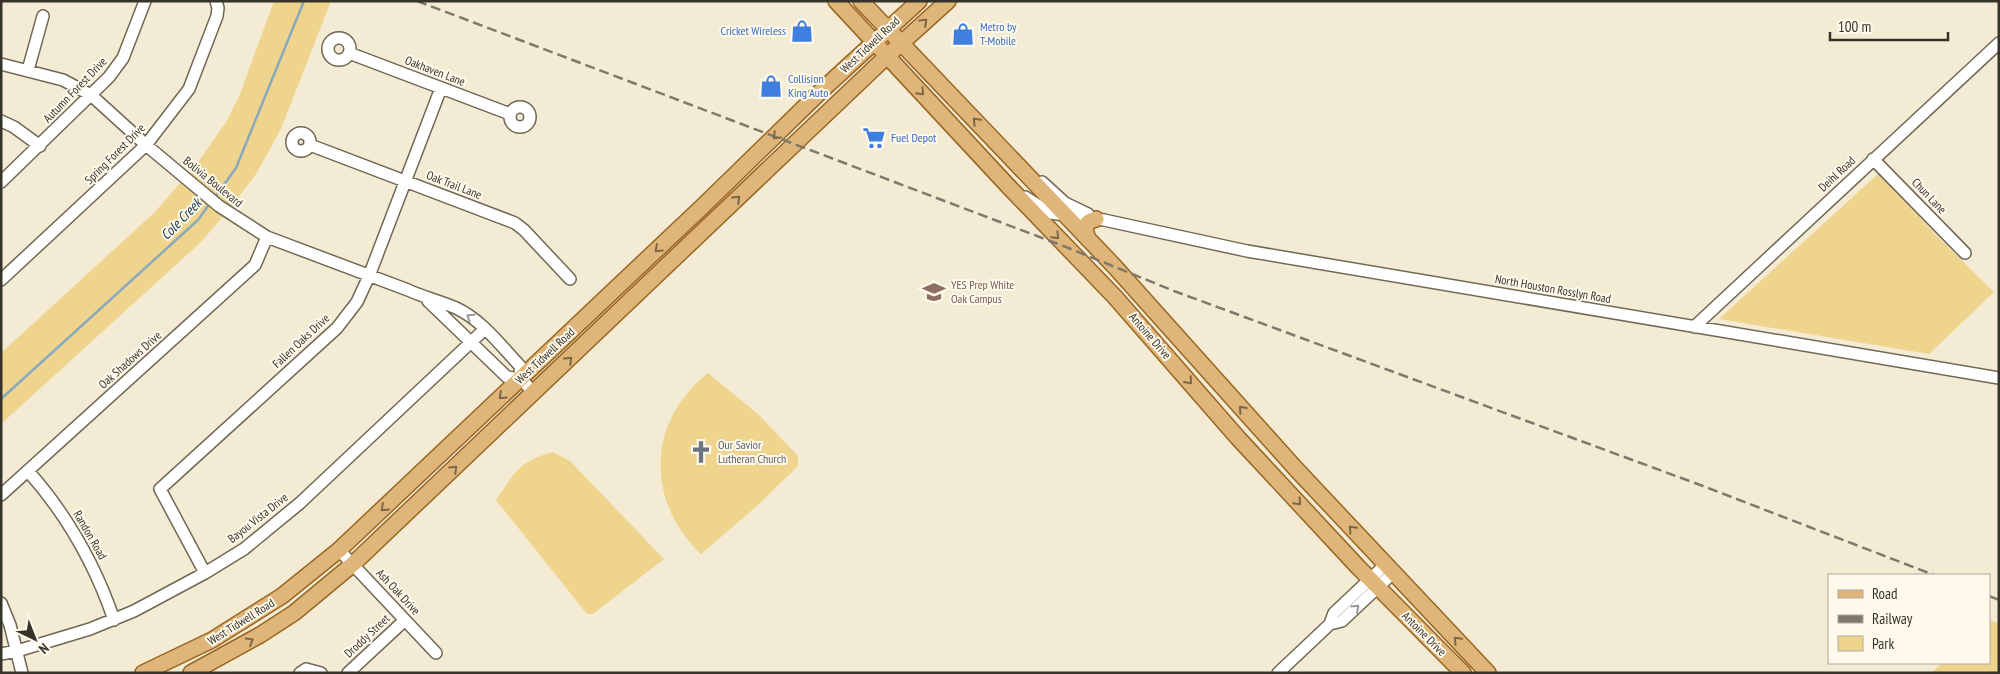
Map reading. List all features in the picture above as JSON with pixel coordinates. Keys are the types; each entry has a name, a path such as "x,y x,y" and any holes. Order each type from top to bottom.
{"main road":[{"name":"Antoine Drive","path":"836,1 1009,187 1115,297 1238,438 1374,583 1463,673"},
{"name":"Antoine Drive","path":"861,1 1088,239 1389,569 1488,673"},
{"name":"West Tidwell Road","path":"143,673 212,640 282,596 339,550 620,285 888,28 919,1"},
{"name":"West Tidwell Road","path":"192,673 294,613 353,564 887,56 948,1"},
{"path":"796,116 811,129"},
{"path":"977,152 993,138"},
{"path":"703,206 716,220"},
{"path":"1088,239 1084,228 1086,224 1088,221 1100,219"},
{"path":"620,285 634,298"},
{"path":"420,475 432,490"},
{"path":"212,640 221,657"}],"street":[{"name":"Autumn Forest Drive","path":"1,182 40,146 109,76 123,58 145,1"},
{"name":"Spring Forest Drive","path":"1,280 146,145 189,89 214,23 218,8 216,1"},
{"path":"28,70 43,16"},
{"name":"Deihl Road","path":"1694,327 1999,42"},
{"name":"Oakhaven Lane","path":"349,53 510,114"},
{"name":"Bolivia Boulevard","path":"1,64 63,80 91,95 146,145 219,206 267,237 425,298 456,308 477,322 520,366 521,379 534,393"},
{"name":"Fallen Oaks Drive","path":"205,573 160,489 337,328 357,302 369,276 404,180 441,88"},
{"path":"1,121 14,127 40,146"},
{"name":"Oak Trail Lane","path":"310,146 404,180 515,224 524,230 570,278"},
{"name":"North Houston Rosslyn Road","path":"1013,159 1045,184 1065,203 1100,219"},
{"name":"Chun Lane","path":"1873,159 1965,253"},
{"name":"North Houston Rosslyn Road","path":"1009,187 1050,213 1100,219 1277,256 1999,378"},
{"name":"Oak Shadows Drive","path":"1,495 255,265 267,237"},
{"name":"Bolivia Boulevard","path":"425,298 507,377 521,379"},
{"name":"Bayou Vista Drive","path":"1,654 17,651 114,620 205,573 244,549 300,503 484,329"},
{"name":"Randon Road","path":"28,471 68,521 104,589 114,620"},
{"name":"Ash Oak Drive","path":"339,550 436,653"},
{"path":"1278,673 1330,624 1334,612 1374,583 1389,569"},
{"path":"1,602 22,673"},
{"name":"Droddy Street","path":"348,673 405,620"},
{"path":"300,673 306,669 321,673"}],"green space":[{"path":"274,1 331,1 281,129 256,174 201,242 1,424 1,353 155,212 199,161 226,122 240,94"},
{"path":"1879,173 1933,232 1994,292 1929,354 1719,319"},
{"path":"708,373 759,415 798,456 798,466 757,506 701,554 683,533 670,510 663,486 661,462 664,437 673,414 688,392"},
{"path":"553,452 570,461 664,559 593,614 587,614 496,500 519,469 532,460"},
{"path":"1990,620 1999,623 1999,673 1931,673 1941,664 1990,664"}],"waterway":[{"name":"Cole Creek","path":"215,197 236,168 304,1"},
{"name":"Cole Creek","path":"1,399 198,220 210,203"}],"railway":[{"path":"417,1 1066,247 1174,291 1703,486 1931,574"},
{"path":"1990,596 1999,600"}],"place":[{"name":"Cricket Wireless","path":"802,31"},
{"name":"Metro by T-Mobile","path":"963,34"},
{"name":"Collision King Auto","path":"771,86"},
{"name":"Fuel Depot","path":"874,138"},
{"name":"YES Prep White Oak Campus","path":"934,292"},
{"name":"Our Savior Lutheran Church","path":"701,452"}]}
